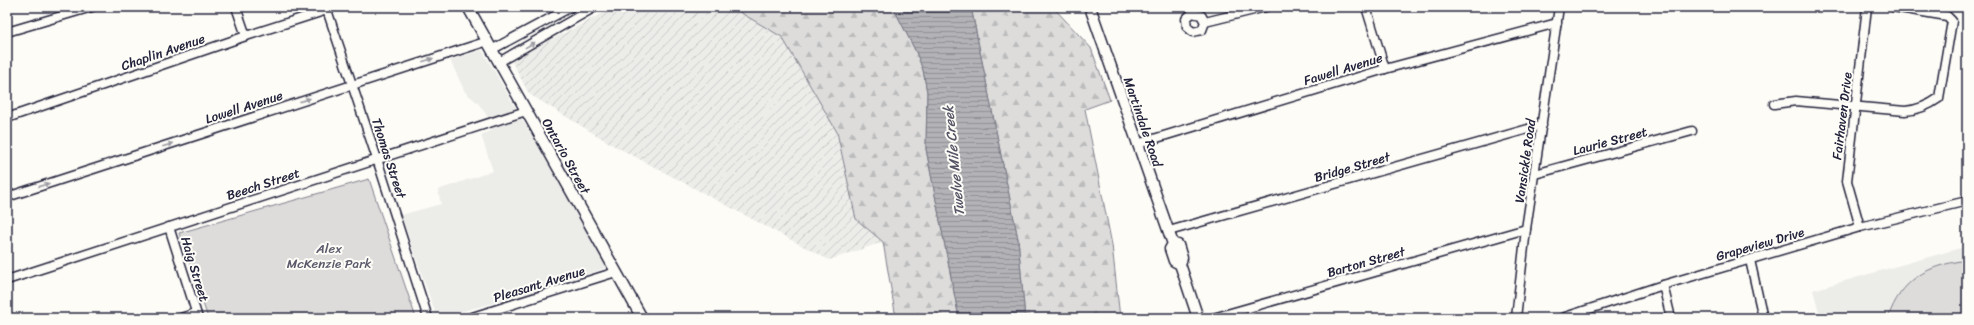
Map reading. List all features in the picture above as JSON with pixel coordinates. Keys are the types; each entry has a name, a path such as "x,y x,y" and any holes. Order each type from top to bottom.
{"main road":[{"name":"Ontario Street","path":"468,7 642,318"},
{"name":"Martindale Road","path":"1090,7 1173,244 1178,245 1182,258 1180,264 1198,318"}],"street":[{"path":"7,32 92,7"},
{"path":"236,7 246,36"},
{"name":"Lowell Avenue","path":"7,197 351,85 490,45 571,7"},
{"path":"499,62 596,7"},
{"path":"1205,22 1266,7"},
{"path":"1366,7 1385,69"},
{"name":"Vansickle Road","path":"1516,318 1526,229 1536,174 1559,7"},
{"name":"Fairhaven Drive","path":"1860,227 1847,181 1867,7"},
{"path":"1774,104 1796,101 1905,111 1916,110 1929,105 1939,98 1952,21 1947,16 1893,7"},
{"name":"Chaplin Avenue","path":"7,118 326,8"},
{"name":"Thomas Street","path":"326,8 377,159 428,318"},
{"name":"Fawell Avenue","path":"1137,144 1385,69 1557,22"},
{"name":"Beech Street","path":"7,280 526,111"},
{"name":"Bridge Street","path":"1169,231 1542,125"},
{"name":"Laurie Street","path":"1536,174 1692,131"},
{"name":"Grapeview Drive","path":"1562,318 1663,285 1860,227 1967,201"},
{"name":"Haig Street","path":"170,227 197,316"},
{"name":"Barton Street","path":"1213,318 1526,229"},
{"path":"1750,260 1763,318"},
{"name":"Pleasant Avenue","path":"469,318 616,272"},
{"path":"1663,285 1671,318"},
{"path":"182,318 197,316"}],"shaded area":[{"path":"615,7 734,7 736,10 782,37 837,132 856,219 883,242 829,260 611,144 529,94 511,60"},
{"path":"482,50 608,267 539,291 437,318 401,215 441,204 438,190 493,171 481,135 492,130 488,117 478,103 465,92 450,60"},
{"path":"1967,247 1967,318 1818,318 1819,312 1813,290"}],"green space":[{"path":"735,7 893,7 916,52 923,70 927,92 926,149 959,318 896,318 883,242 856,219 837,132 782,37 736,10"},
{"path":"971,7 1053,7 1091,48 1110,100 1085,109 1112,245 1120,318 1025,318 1018,239"},
{"name":"Alex McKenzie Park","path":"369,179 416,318 208,318 179,233"},
{"path":"1967,260 1967,318 1888,318 1900,293 1918,276 1928,270 1940,266"}],"water":[{"name":"Twelve Mile Creek","path":"893,7 971,7 1018,239 1025,318 959,318 926,149 927,92 923,70 916,52"}]}
